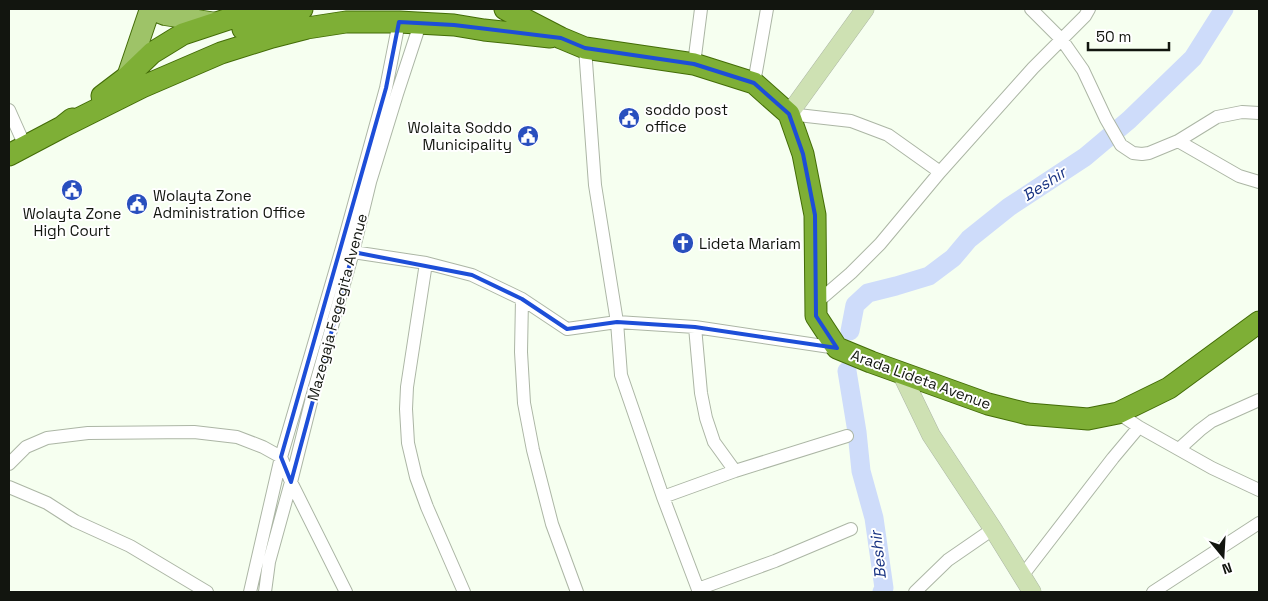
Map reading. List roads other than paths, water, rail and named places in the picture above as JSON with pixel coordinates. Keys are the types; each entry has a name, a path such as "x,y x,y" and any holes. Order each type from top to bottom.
{"highway":[{"path":"62,127 127,77 152,53 183,34 259,9"},
{"path":"127,77 262,22 302,9"},
{"name":"Arada Lideta Avenue","path":"505,9 561,38 586,48 694,64 754,83 789,114 803,154 815,215 816,316 837,348 988,404 1028,414 1088,419 1118,413 1169,388 1259,322"},
{"path":"17,151 147,84 221,53 307,28 346,22 399,22 454,25 561,38"}],"main road":[{"path":"127,77 150,9 165,15 216,23"},
{"path":"789,114 865,9"},
{"path":"901,373 931,435 994,529 1032,592"}],"street":[{"path":"694,64 701,9"},
{"path":"754,83 767,9"},
{"path":"1031,9 1062,40 1083,70 1106,119 1121,145 1133,153 1149,154 1178,141 1217,117 1242,112 1259,113"},
{"path":"815,304 851,273 880,244 940,172 1034,68 1085,16 1089,9"},
{"name":"Mazegaja Fegegita Avenue","path":"265,592 270,562 316,385 348,250 386,88 399,22"},
{"name":"Mazegaja Fegegita Avenue","path":"250,592 281,457 336,268 348,250 420,24"},
{"path":"586,48 596,185 617,322 621,375 663,497 699,590 775,561 850,529"},
{"path":"9,110 17,151"},
{"path":"789,114 851,121 888,135 940,172"},
{"path":"1178,141 1239,176 1259,182"},
{"path":"348,250 426,263 472,275 522,299 568,329 617,322 694,327 837,348"},
{"path":"426,263 408,387 406,409 408,443 416,477 427,507 464,592"},
{"path":"522,299 521,352 524,402 533,450 552,524 577,592"},
{"path":"694,327 700,385 706,418 714,442 735,471"},
{"path":"1179,450 1212,421 1259,400"},
{"path":"1118,413 1179,450 1259,490"},
{"path":"1022,576 1139,427"},
{"path":"9,464 26,447 47,438 88,433 194,432 237,437 263,447 281,457 291,482 346,592"},
{"path":"663,497 735,471 847,436"},
{"path":"9,487 46,504 75,521 130,546 207,592"},
{"path":"1153,592 1259,523"},
{"path":"915,592 948,560 994,529"}],"waterway":[{"name":"Beshir","path":"850,331 855,305 868,293 929,276 953,258 969,239 1009,207 1085,157 1129,120 1193,58 1224,9"},
{"name":"Beshir","path":"847,371 861,471 874,518 884,588 882,592"}],"place":[{"name":"soddo post office","path":"629,118"},
{"name":"Wolaita Soddo Municipality","path":"528,136"},
{"name":"Wolayta Zone High Court","path":"72,190"},
{"name":"Wolayta Zone Administration Office","path":"137,204"},
{"name":"Lideta Mariam","path":"683,243"}]}
